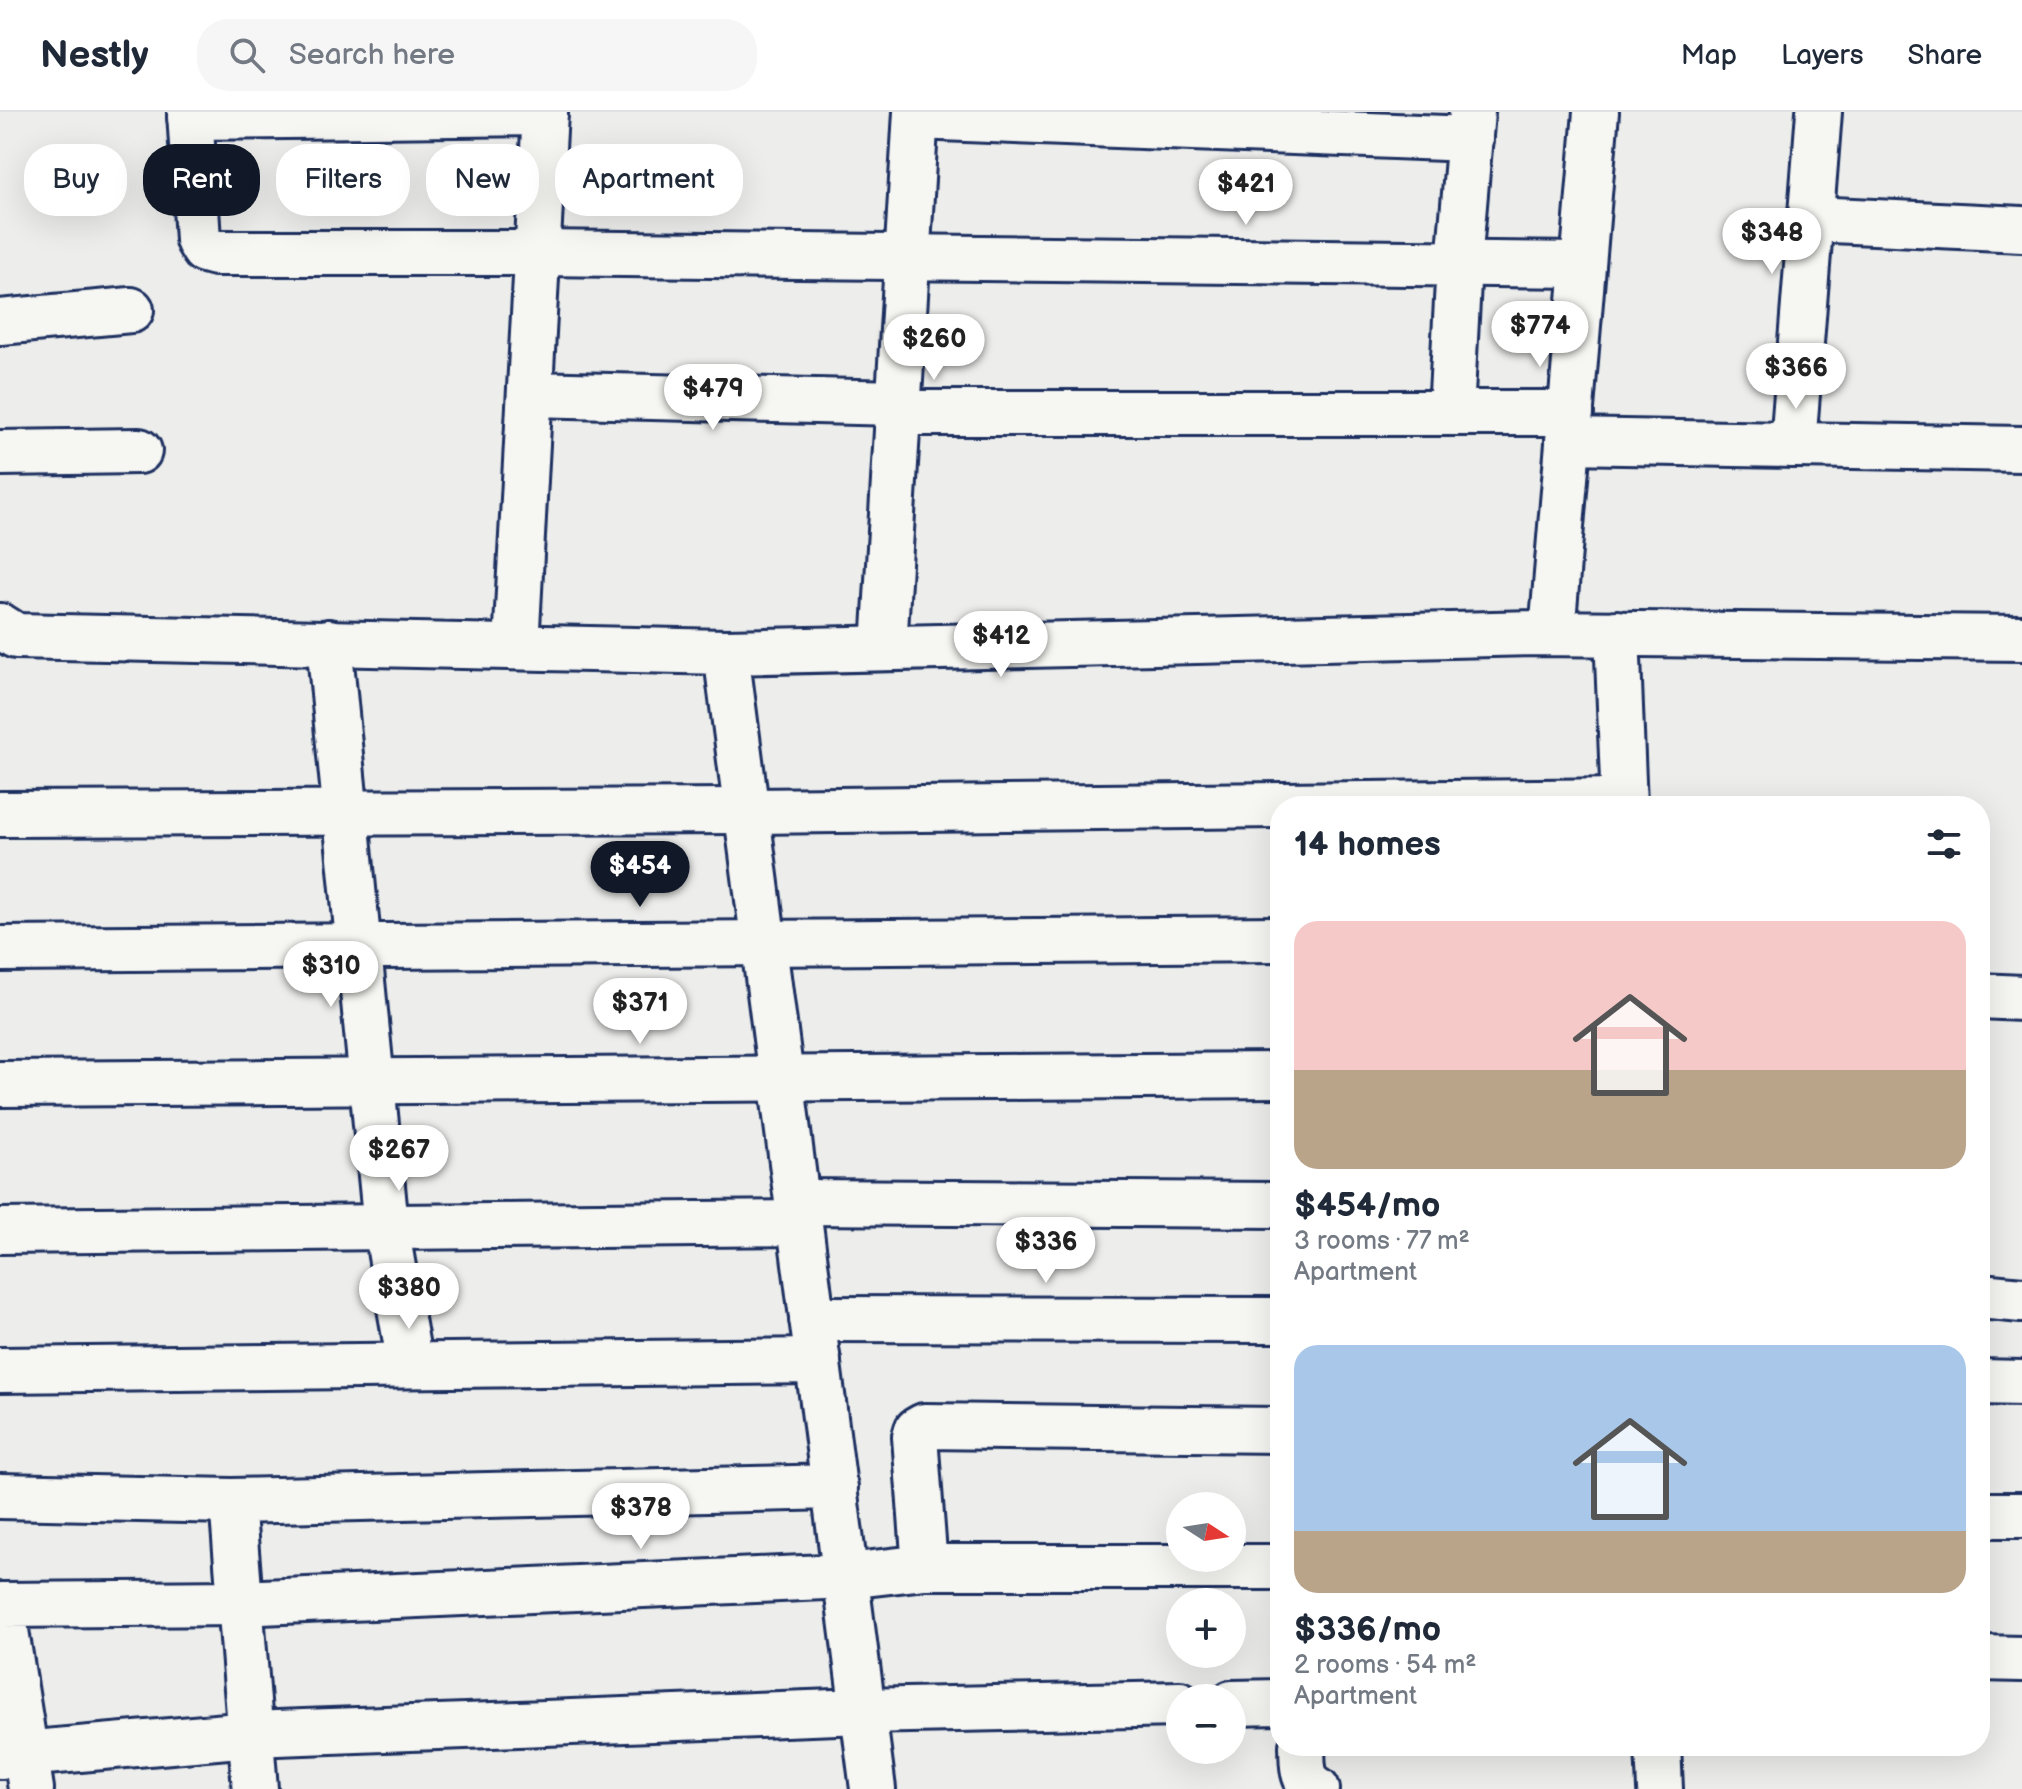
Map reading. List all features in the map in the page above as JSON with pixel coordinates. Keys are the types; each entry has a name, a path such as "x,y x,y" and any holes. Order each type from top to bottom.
{"street":[{"path":"516,646 538,253 545,112 190,115 198,240 204,250 215,253 538,253 1583,265"},
{"path":"1552,633 1596,112"},
{"path":"1793,445 1819,112"},
{"path":"884,648 916,115 1471,126 1459,263 1451,413"},
{"path":"1811,219 2022,229"},
{"path":"0,322 131,310"},
{"path":"530,394 898,408 1451,413 1570,427 1793,445 2022,449"},
{"path":"0,453 139,451"},
{"path":"0,626 16,636 726,652 1552,633 2022,638"},
{"path":"1617,633 1624,796"},
{"path":"329,642 386,1227 410,1365"},
{"path":"726,652 873,1789"},
{"path":"0,814 1270,807"},
{"path":"0,949 1270,939"},
{"path":"1990,996 2022,998"},
{"path":"0,1084 1270,1075"},
{"path":"0,1231 386,1227 798,1212 1270,1205"},
{"path":"1990,1297 2022,1300"},
{"path":"812,1319 1270,1320"},
{"path":"0,1370 818,1361"},
{"path":"1990,1382 2022,1383"},
{"path":"925,1567 915,1437 917,1430 924,1426 1270,1430"},
{"path":"0,1496 232,1501 835,1487"},
{"path":"232,1501 255,1789"},
{"path":"1990,1515 2022,1515"},
{"path":"1166,1704 863,1711 250,1734 19,1766 1,1602 239,1603 847,1576 925,1567 1270,1567"},
{"path":"1990,1658 2022,1659"},
{"path":"1246,1703 1270,1702"},
{"path":"1303,1756 1304,1776 1317,1789"},
{"path":"1658,1756 1660,1789"},
{"path":"1647,1789 1674,1789"}]}
